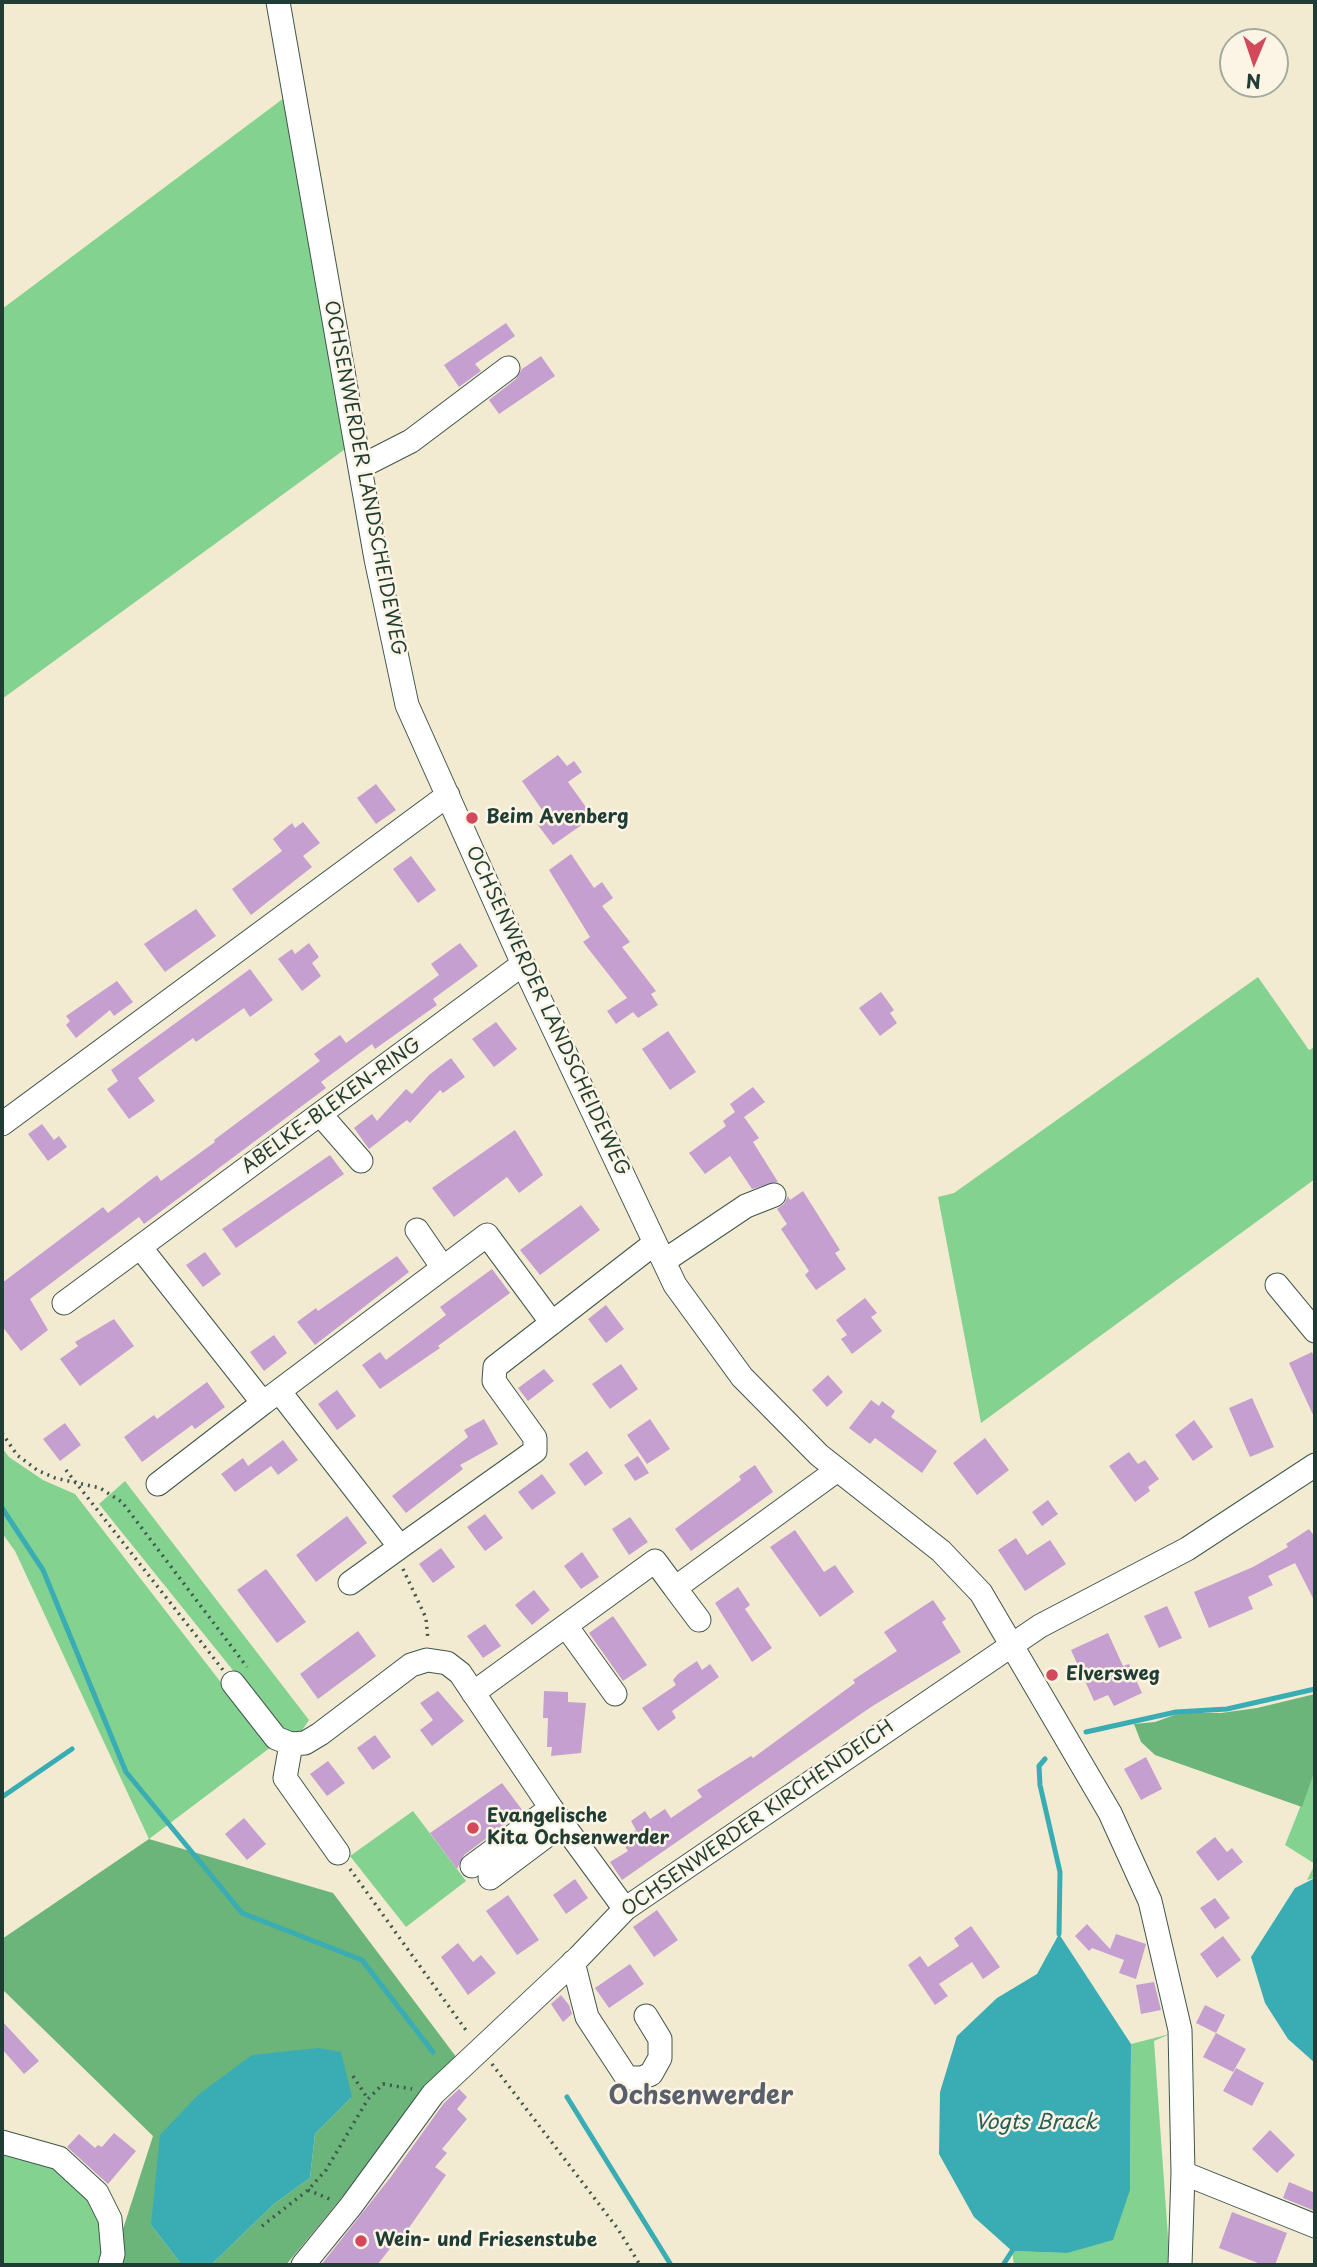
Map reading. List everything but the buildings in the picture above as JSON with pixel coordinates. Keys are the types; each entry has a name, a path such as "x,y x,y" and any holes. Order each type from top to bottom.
{"street":[{"name":"OCHSENWERDER LANDSCHEIDEWEG","path":"278,2 376,559 408,705 523,964 675,1285 742,1377 836,1471 941,1551 981,1593 1110,1814 1150,1901 1180,2030 1183,2174 1180,2265"},
{"path":"360,467 411,441 508,368"},
{"path":"2,1124 448,795"},
{"name":"ABELKE-BLEKEN-RING","path":"64,1303 523,964"},
{"path":"320,1114 361,1161"},
{"path":"350,1583 535,1451 535,1438 494,1381 493,1370 552,1323 659,1252 746,1206 774,1195"},
{"path":"417,1230 443,1268"},
{"path":"158,1484 487,1236 552,1323"},
{"path":"140,1247 271,1397 397,1550"},
{"path":"1277,1285 1315,1331"},
{"path":"1010,1645 1040,1626 1187,1549 1315,1465"},
{"path":"675,1588 836,1471"},
{"path":"473,1693 655,1561 699,1620"},
{"path":"566,1626 615,1694"},
{"name":"OCHSENWERDER KIRCHENDEICH","path":"303,2265 351,2206 433,2094 625,1909 1010,1645"},
{"path":"242,1678 276,1738 290,1744 305,1743 320,1734 411,1665 427,1660 453,1667 625,1909"},
{"path":"290,1744 285,1778 338,1853"},
{"path":"481,1872 557,1816"},
{"path":"573,1962 587,2017 627,2078 642,2078 651,2074 660,2058 660,2039 646,2016"},
{"path":"2,2142 59,2158 97,2193 110,2219 113,2254 110,2265"},
{"path":"1183,2174 1315,2226"}],"path":[{"path":"2,1433 17,1455 37,1470 77,1484 100,1488 122,1502 242,1678"},
{"path":"66,1470 242,1678"},
{"path":"397,1550 426,1618 427,1660"},
{"path":"338,1853 479,2048 618,2229 640,2265"},
{"path":"353,2076 368,2099"},
{"path":"262,2226 308,2190 326,2170 368,2099 383,2084 433,2094"}],"green space":[{"path":"284,98 348,447 2,699 2,309"},
{"path":"1258,977 1309,1050 1315,1047 1315,1179 981,1423 938,1197 954,1193"},
{"path":"2,1448 9,1457 43,1480 75,1494 271,1747 149,1839 15,1551 2,1533"},
{"path":"125,1481 309,1720 297,1738 281,1730 99,1504"},
{"path":"1315,1694 1315,1770 1302,1807 1155,1755 1141,1742 1134,1724 1155,1722 1180,1713 1221,1713 1257,1708"},
{"path":"1315,1770 1315,1864 1285,1845"},
{"path":"413,1811 466,1881 406,1927 350,1856"},
{"path":"149,1839 333,1893 457,2058 286,2265 211,2265 274,2204 310,2178 315,2134 352,2097 151,2225 182,2265 122,2265 123,2229 153,2136 2,1989 2,1939"},
{"path":"1315,1864 1315,1878 1307,1880"},
{"path":"1170,2034 1154,2041 1170,2265 1014,2265 1012,2251 1067,2253 1130,2190 1131,2044"},
{"path":"2,2149 55,2165 89,2197 101,2226 103,2265 2,2265"}],"water":[{"path":"1315,1878 1315,2063 1288,2039 1265,2003 1251,1957 1295,1888"},
{"name":"Vogts Brack","path":"1059,1934 1131,2044 1130,2190 1113,2240 1067,2253 1012,2251 974,2217 939,2154 940,2092 957,2036 997,1998 1037,1974"},
{"path":"319,2048 341,2052 352,2097 315,2134 310,2178 274,2204 211,2265 182,2265 151,2225 160,2135 198,2095 252,2055"}],"waterway":[{"path":"2,1508 43,1570 126,1772 242,1913 362,1960 433,2052"},
{"path":"1086,1732 1176,1712 1227,1709 1315,1689"},
{"path":"2,1797 72,1749"},
{"path":"1045,1759 1039,1766 1040,1785 1060,1872 1059,1934"},
{"path":"567,2097 671,2265"},
{"path":"1003,2265 1012,2251"}],"place":[{"name":"Beim Avenberg","path":"472,818"},
{"name":"Elversweg","path":"1052,1675"},
{"name":"Evangelische Kita Ochsenwerder","path":"473,1828"},
{"name":"Wein- und Friesenstube","path":"361,2241"}],"district":[{"name":"Ochsenwerder","path":"701,2097"}]}
